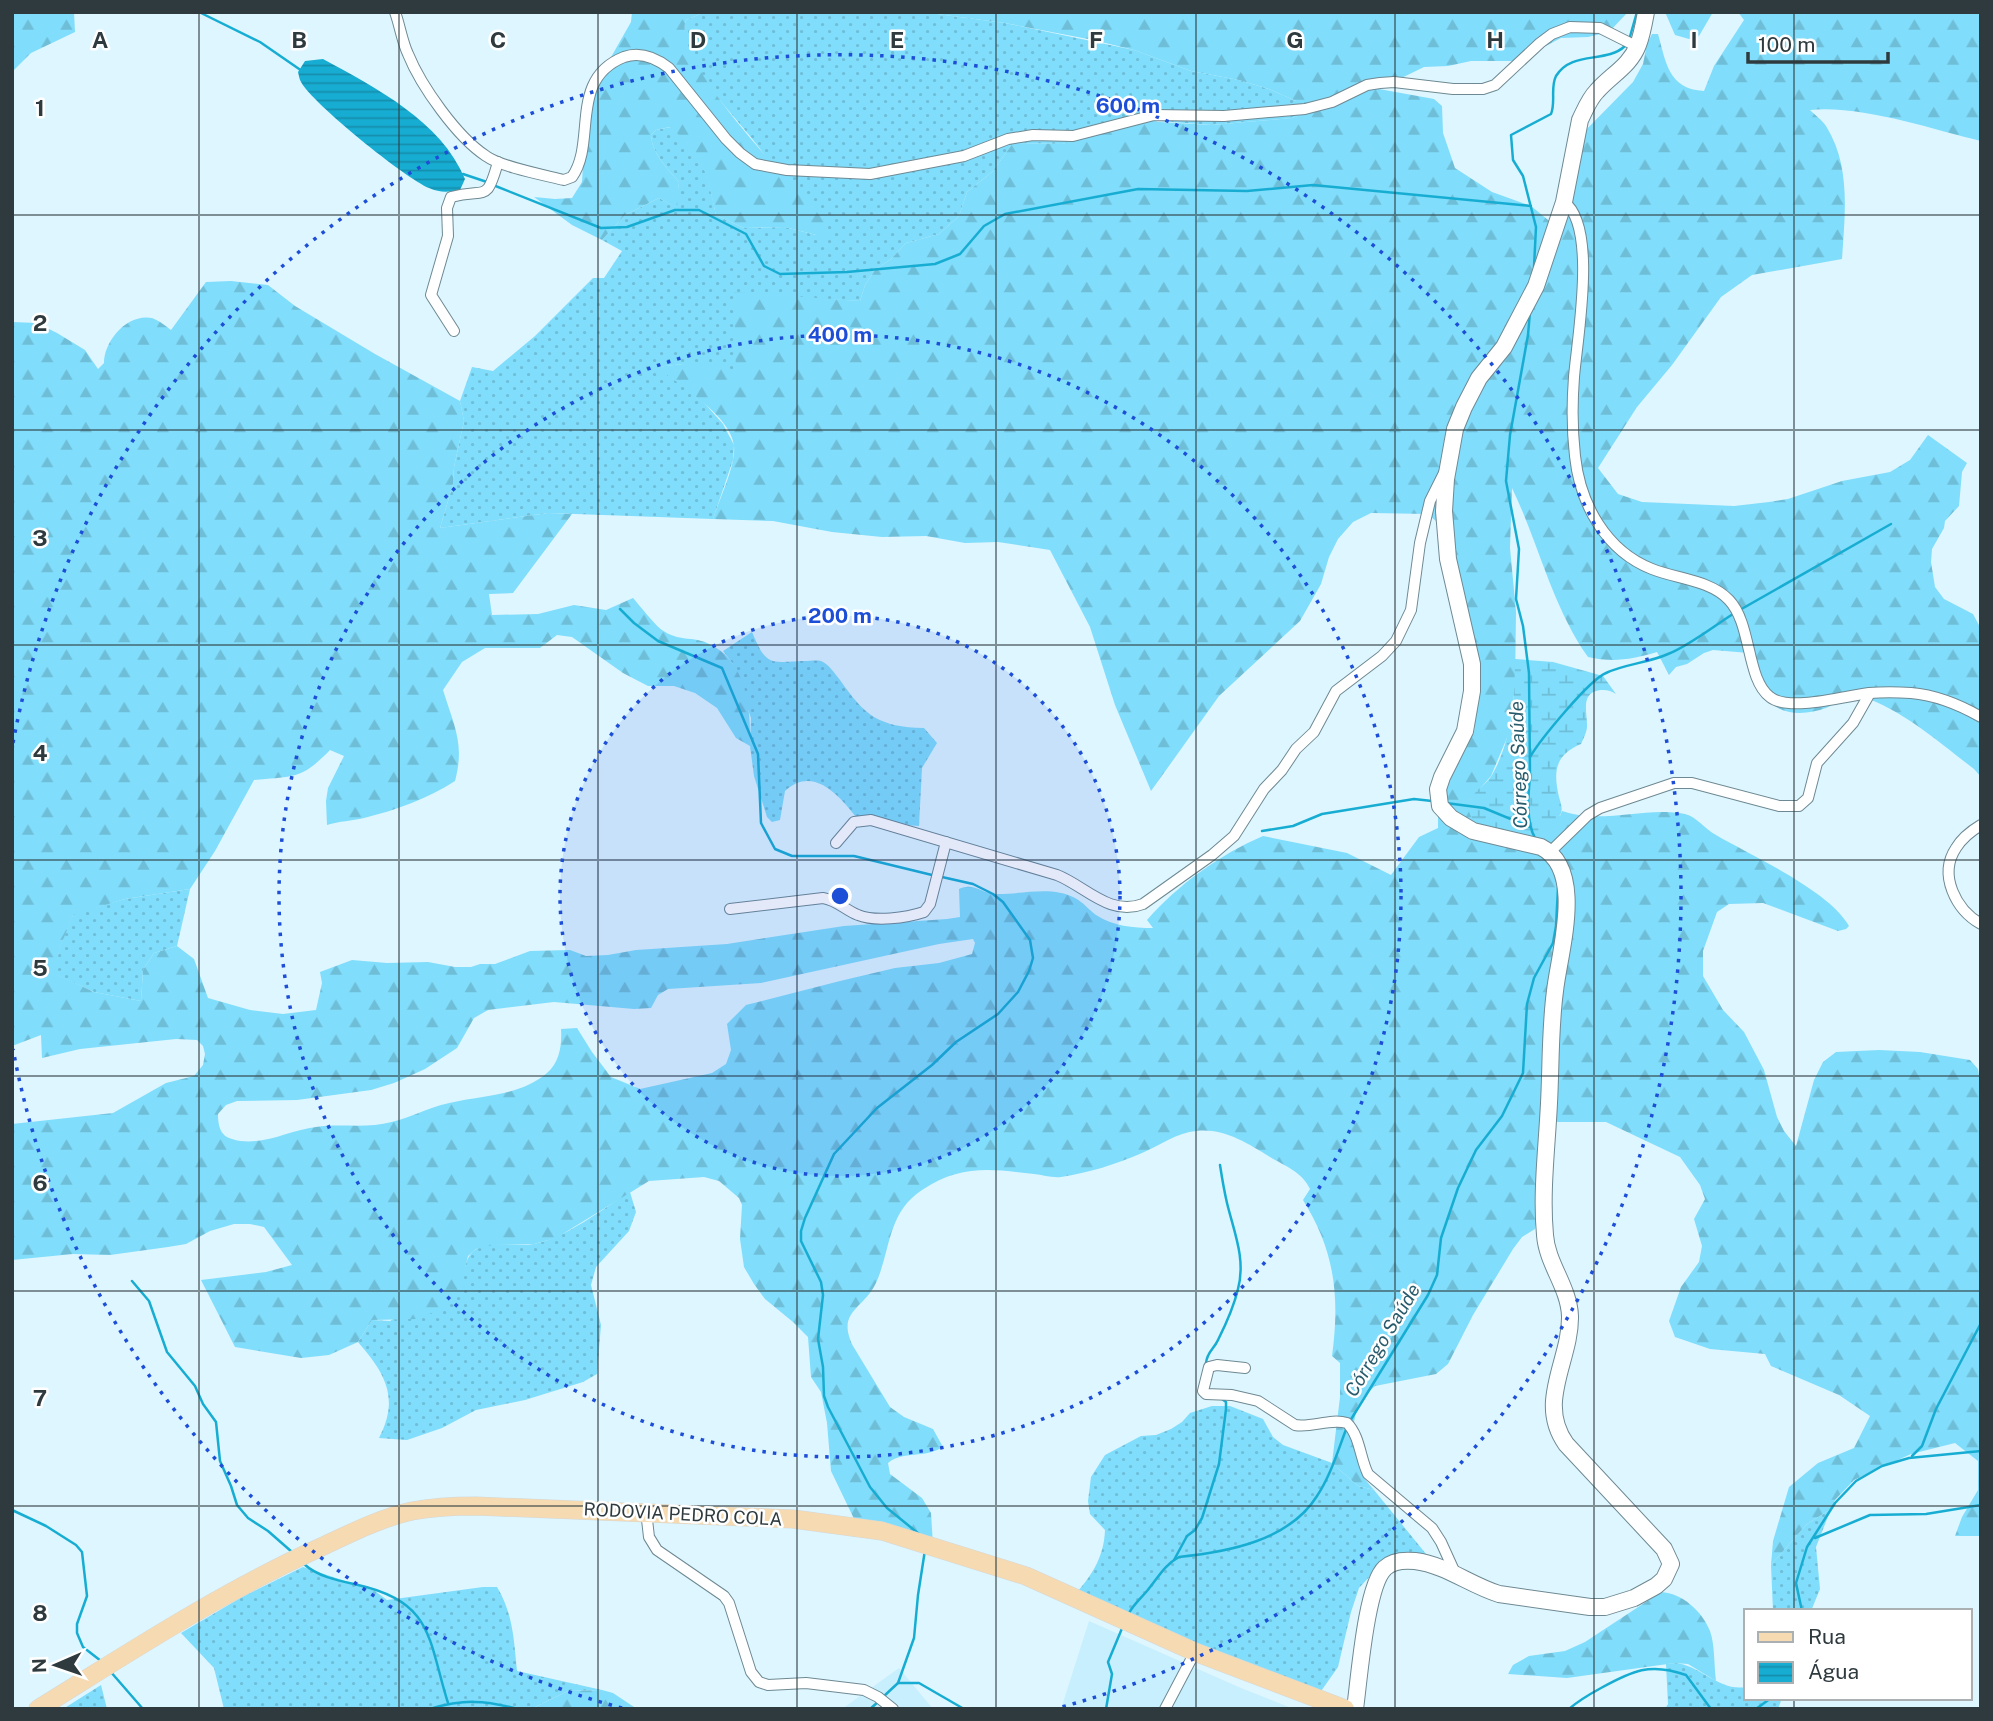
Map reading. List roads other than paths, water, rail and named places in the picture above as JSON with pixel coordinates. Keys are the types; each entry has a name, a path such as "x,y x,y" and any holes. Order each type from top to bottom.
{"main road":[{"name":"RODOVIA PEDRO COLA","path":"38,1709 217,1599 305,1554 388,1518 454,1506 646,1511 793,1519 882,1531 1026,1576 1195,1652 1345,1709"}],"street":[{"path":"395,12 407,52 426,89 468,139 486,156 498,162 564,180 572,177 578,163 584,119 596,81 608,66 631,55 646,55 669,68 726,139 755,164 787,170 870,174 964,156 1008,139 1033,135 1073,136 1154,115 1224,116 1305,108 1332,102 1367,85 1380,83 1483,89 1495,85 1546,38 1570,27 1600,28 1638,47"},
{"path":"1355,1709 1373,1593 1383,1569 1398,1561 1412,1560 1440,1567 1485,1590 1499,1594 1590,1607 1605,1607 1634,1598 1664,1579 1671,1564 1664,1549 1566,1444 1555,1425 1555,1393 1570,1318 1568,1301 1552,1265 1545,1236 1554,993 1567,909 1562,874 1558,862 1550,852 1473,831 1451,818 1440,806 1438,789 1465,732 1472,691 1472,664 1445,538 1444,511 1448,467 1455,429 1479,379 1504,347 1536,286 1564,202 1580,120 1585,108 1638,47 1646,12"},
{"path":"454,331 431,295 448,236 448,203 451,197 489,190 498,162"},
{"path":"1564,202 1573,210 1580,234 1583,290 1572,419 1575,460 1582,491 1593,518 1620,550 1634,560 1652,569 1718,590 1732,603 1742,622 1762,689 1769,696 1787,703 1870,693 1913,693 1964,708 1981,717"},
{"path":"836,843 854,822 863,819 1057,874 1074,881 1108,904 1125,908 1143,904 1234,836 1264,789 1282,770 1296,749 1314,732 1336,691 1382,656 1396,640 1411,610 1420,543 1430,501 1448,467"},
{"path":"1550,852 1588,815 1600,808 1674,783 1704,785 1779,806 1800,806 1808,798 1817,763 1853,723 1870,693"},
{"path":"1981,825 1955,848 1950,861 1949,876 1957,903 1981,925"},
{"path":"730,909 823,898 835,901 856,915 866,917 924,912 930,904 946,842"},
{"path":"1245,1368 1209,1367 1203,1391 1206,1394 1232,1395 1258,1401 1295,1425 1347,1423 1355,1435 1362,1463 1368,1474 1432,1528 1456,1574"},
{"path":"646,1511 649,1537 657,1550 724,1596 729,1603 751,1672 760,1682 768,1685 806,1684 864,1690 893,1709"},
{"path":"1165,1709 1195,1652"}],"water":[{"path":"323,59 385,94 423,123 454,158 465,179 460,190 437,191 417,181 360,140 323,106 301,82 298,72 305,61"}],"waterway":[{"path":"199,12 260,42 302,71"},
{"name":"Córrego Saúde","path":"1629,40 1637,12"},
{"name":"Córrego Saúde","path":"1534,267 1536,227 1523,176 1513,160 1511,135 1551,114 1554,81 1563,68 1580,60 1608,55 1625,46"},
{"path":"463,174 487,182"},
{"path":"493,185 601,228 627,227 675,210 699,210 746,234 764,266 780,274 847,272 935,264 960,254 984,226 1005,214 1138,189 1247,191 1313,185 1531,206"},
{"name":"Córrego Saúde","path":"1530,312 1510,435 1506,481 1519,549 1516,599 1523,626 1529,673 1528,809 1535,838"},
{"path":"1738,611 1891,524"},
{"path":"620,609 658,641 722,668 758,754 761,823 775,849 792,856 854,856 932,875"},
{"path":"1530,757 1565,711 1598,678 1613,670 1653,660 1675,651 1733,614"},
{"path":"1262,831 1293,826 1322,814 1414,799 1432,801"},
{"path":"1446,803 1484,808 1530,827"},
{"path":"919,1534 887,1508 870,1487 828,1407 824,1396 818,1339 823,1295 821,1282 801,1241 801,1231 834,1154 877,1108 932,1065 956,1042 998,1014 1018,992 1029,971 1033,958 1030,940 1003,902 973,884 942,877"},
{"name":"Córrego Saúde","path":"1350,1421 1428,1295 1437,1275 1441,1238 1458,1188 1476,1150 1502,1116 1523,1073 1527,1004 1534,978 1553,943 1558,888"},
{"path":"1206,1363 1230,1315 1241,1267 1220,1165"},
{"path":"132,1281 149,1301 167,1352 195,1386 203,1404 216,1422 220,1461 237,1505 248,1518 292,1552"},
{"path":"1912,1456 1922,1446 1936,1409 1981,1323"},
{"path":"1174,1560 1187,1536 1195,1530 1202,1518 1219,1464 1226,1409 1226,1402 1222,1399"},
{"name":"Córrego Saúde","path":"1129,1613 1165,1568 1179,1557 1217,1552 1256,1542 1290,1524 1317,1496 1347,1427"},
{"path":"1802,1609 1796,1583 1807,1547 1835,1503 1856,1481 1882,1466 1909,1458 1981,1451"},
{"path":"1815,1538 1870,1515 1926,1514 1981,1505"},
{"path":"12,1510 46,1526 76,1545 82,1552 87,1596 77,1624 77,1633 83,1647 101,1661"},
{"path":"898,1683 914,1638 925,1550"},
{"path":"304,1564 330,1578 383,1592 415,1613 431,1642 448,1703"},
{"name":"Córrego Saúde","path":"1106,1709 1112,1674 1108,1662 1123,1626"},
{"path":"1569,1709 1622,1677 1651,1669 1686,1675 1711,1709"},
{"path":"110,1671 143,1709"},
{"path":"883,1697 898,1683 919,1683 964,1709"},
{"path":"1756,1709 1768,1700"},
{"path":"430,1709 474,1702 518,1709"},
{"path":"870,1709 878,1702"},
{"path":"582,1709 596,1709"}]}
